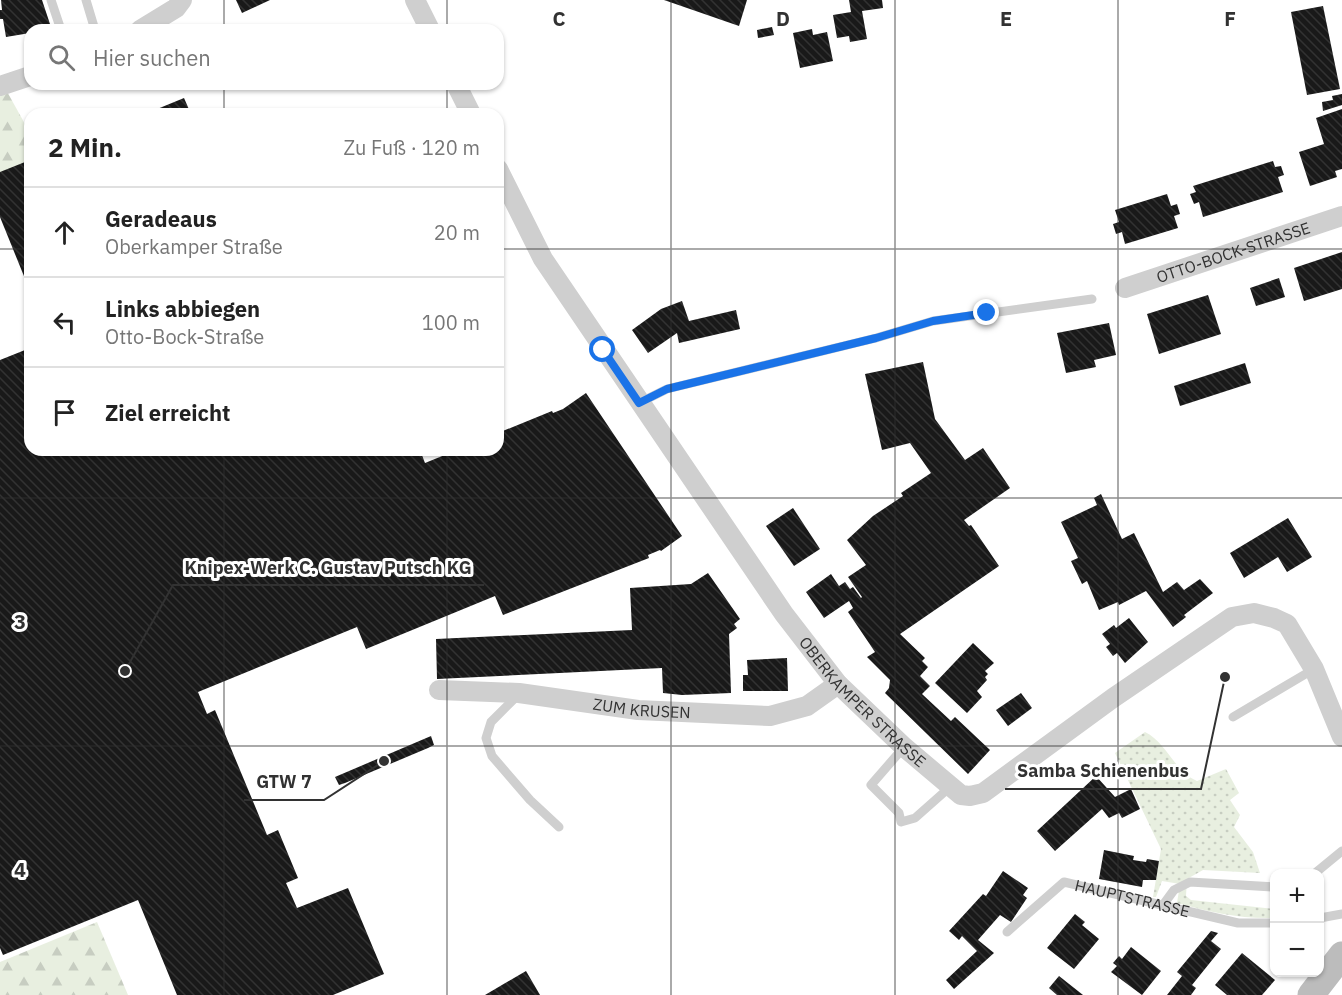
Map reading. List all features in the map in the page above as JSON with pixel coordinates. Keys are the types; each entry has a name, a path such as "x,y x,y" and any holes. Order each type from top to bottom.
{"main road":[{"path":"1311,995 1342,955"}],"street":[{"path":"150,24 176,8 182,0"},
{"path":"415,0 427,24"},
{"path":"0,86 24,78"},
{"path":"459,90 468,108"},
{"name":"OBERKAMPER STRASSE","path":"504,181 543,259 784,614 838,684 904,747 961,795 983,794 1113,698 1232,617 1254,613 1287,624 1314,669 1342,737"},
{"name":"OTTO-BOCK-STRASSE","path":"1125,288 1342,216"},
{"name":"ZUM KRUSEN","path":"439,690 519,693 638,710 770,716 807,706 838,684"}],"lane":[{"path":"51,0 59,24"},
{"path":"86,0 93,24"},
{"path":"639,403 667,389 876,338 933,321 1092,299"},
{"path":"1233,717 1314,669"},
{"path":"519,693 491,722 486,738 492,756 530,800 559,827"},
{"path":"904,747 871,785 899,813 901,822 915,818 950,787"},
{"path":"1319,869 1342,851"},
{"name":"HAUPTSTRASSE","path":"1006,932 1064,882 1238,923 1270,923"},
{"path":"1163,905 1174,890 1190,882 1270,887"},
{"path":"1324,917 1342,914"}],"green space":[{"path":"0,79 24,122 24,178 0,188"},
{"path":"1145,732 1159,743 1182,771 1197,781 1226,769 1239,793 1230,800 1240,815 1234,827 1253,852 1260,873 1203,870 1187,879 1186,896 1191,900 1270,909 1270,918 1225,914 1177,903 1180,884 1162,881 1156,897 1153,897 1161,849 1115,753"},
{"path":"97,922 128,995 0,995 0,962"}],"building":[{"path":"1,0 42,0 50,24 24,24 24,34 6,37 3,19 0,19 0,10 2,10"},
{"path":"236,0 270,0 242,13"},
{"path":"664,0 747,0 739,26"},
{"path":"849,0 882,0 883,8 862,11 867,39 850,42 849,36 837,38 833,15 851,12"},
{"path":"1323,6 1340,89 1307,95 1291,12"},
{"path":"772,27 774,35 758,38 757,30"},
{"path":"812,29 813,35 827,32 833,61 800,68 793,33"},
{"path":"1342,94 1342,105 1323,111 1322,102 1333,100 1332,96"},
{"path":"184,98 188,108 160,108"},
{"path":"1342,109 1342,169 1335,171 1337,177 1310,186 1299,152 1324,144 1316,118"},
{"path":"1273,161 1275,167 1281,166 1284,175 1278,177 1283,192 1203,217 1199,202 1194,204 1190,194 1196,192 1193,186"},
{"path":"24,162 24,276 0,217 0,172"},
{"path":"1167,194 1171,206 1177,204 1180,214 1174,216 1178,228 1125,244 1122,232 1116,234 1113,224 1119,222 1115,210"},
{"path":"1342,252 1342,289 1304,301 1294,268"},
{"path":"1279,278 1285,297 1256,306 1250,288"},
{"path":"1208,295 1221,334 1159,354 1147,314"},
{"path":"682,301 689,321 736,310 740,329 679,343 677,333 648,353 632,330 661,309"},
{"path":"1109,323 1116,355 1094,360 1096,367 1066,373 1057,333"},
{"path":"24,350 24,456 422,456 425,463 442,456 504,456 504,431 552,411 553,413 563,409 586,393 682,536 661,551 648,555 649,558 503,615 495,596 366,649 357,627 198,692 207,714 215,710 267,835 278,830 298,878 286,883 297,908 348,888 384,974 333,995 177,995 138,900 3,955 0,948 0,360"},
{"path":"923,362 935,419 965,460 983,448 1010,488 964,520 969,526 971,525 999,566 900,634 925,658 922,661 928,667 920,676 930,686 922,694 951,721 955,717 990,750 968,774 885,693 889,688 890,680 867,657 875,652 848,612 853,608 849,601 824,618 806,592 831,574 839,586 845,582 850,589 853,587 861,598 848,577 866,565 847,540 873,516 903,496 901,493 931,473 910,443 882,450 865,374"},
{"path":"1245,363 1251,383 1180,406 1174,386"},
{"path":"1101,494 1122,539 1134,533 1163,592 1177,582 1184,590 1200,579 1213,593 1184,615 1186,617 1173,627 1146,591 1119,605 1118,602 1099,610 1087,581 1082,584 1071,561 1078,558 1061,522 1097,505 1094,498"},
{"path":"793,508 820,549 794,566 766,526"},
{"path":"1288,518 1312,557 1287,572 1278,557 1244,578 1230,553"},
{"path":"708,573 740,619 734,624 737,628 729,634 731,693 682,695 663,693 662,668 437,679 436,639 632,630 630,588 691,584"},
{"path":"1129,618 1148,642 1125,663 1117,653 1113,656 1106,647 1110,644 1102,634 1114,625 1116,628"},
{"path":"973,643 994,663 985,671 988,674 985,677 987,680 977,691 982,697 967,713 935,683"},
{"path":"787,658 788,691 743,691 743,675 748,675 747,660"},
{"path":"1021,693 1032,708 1008,726 996,710"},
{"path":"431,736 434,745 428,748 339,785 335,777"},
{"path":"1096,776 1115,797 1131,789 1140,809 1122,818 1119,813 1109,818 1102,809 1055,851 1037,831"},
{"path":"1104,850 1134,856 1133,860 1159,861 1156,880 1143,880 1142,887 1099,879"},
{"path":"1003,871 1028,888 1023,895 1027,898 1011,922 1000,915 978,940 994,953 954,989 946,980 977,951 962,936 959,940 949,931 983,894 986,896"},
{"path":"1075,914 1085,922 1082,925 1099,939 1074,969 1047,948"},
{"path":"1211,931 1218,933 1211,941 1221,949 1192,985 1196,988 1191,995 1167,995 1182,976 1177,972"},
{"path":"1131,947 1161,971 1142,995 1111,972 1117,966 1113,963 1119,956 1122,959"},
{"path":"1242,953 1275,980 1262,995 1227,995 1215,985"},
{"path":"526,971 540,995 485,995"},
{"path":"1059,976 1083,995 1057,995 1049,988"}],"place":[{"name":"Knipex-Werk C. Gustav Putsch KG","path":"125,671"},
{"name":"Samba Schienenbus","path":"1225,677"},
{"name":"GTW 7","path":"384,761"}],"route":[{"path":"603,350 639,403 667,389 876,338 933,321 987,313"}]}
